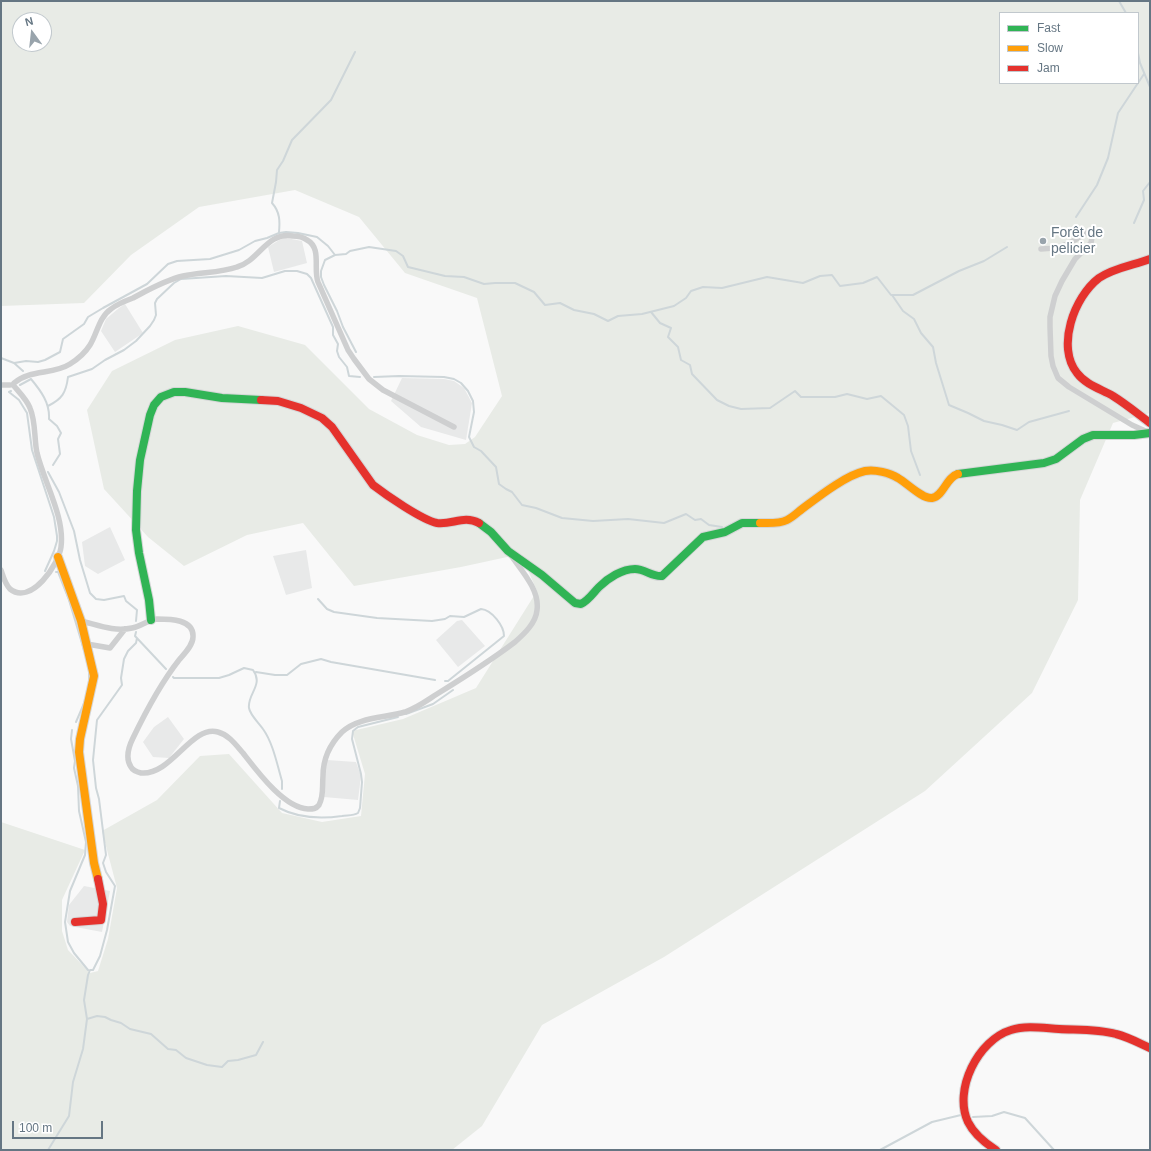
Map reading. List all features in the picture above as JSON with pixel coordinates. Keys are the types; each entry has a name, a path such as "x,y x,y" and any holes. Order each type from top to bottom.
{"street":[{"path":"1041,249 1063,246 1076,240 1085,233 1090,233 1092,237 1092,243 1080,253 1066,274 1055,296 1052,306 1050,327 1051,356 1058,378 1069,387 1132,425 1150,433"},
{"path":"1,385 13,385 20,378 28,375 63,368 82,356 91,344 105,314 114,307 179,277 240,266 247,262 272,240 281,235 290,235 305,239 313,245 316,253 316,275 318,282 343,339 364,374 380,388 454,427"},
{"path":"1150,259 1104,275 1089,286 1081,297 1074,312 1070,324 1068,344 1072,366 1079,375 1150,423"},
{"path":"1,570 4,580 10,589 19,592 29,591 44,580 58,557 62,542 56,509 37,452 32,415 27,402 13,385"},
{"path":"81,621 111,629 125,629 151,620 161,619 184,622 191,627 193,638 189,647 164,681 132,738 128,758 132,768 139,772 146,773 158,770 195,739 207,732 216,731 228,737 269,784 290,803 301,808 314,809 319,805 322,797 325,759 334,741 342,732 354,724 397,714 418,706 481,667 515,641 532,624 537,613 536,598 529,583 508,551 491,532 478,522 468,519 439,523 429,521 382,492 373,485 332,427 322,418 285,402 222,398 186,392 174,392 161,397 154,405 138,473 136,530 139,553 149,600 151,620"},
{"path":"508,551 536,571 575,603 581,604 602,585 622,572 635,568 656,577 662,576 703,537 725,532 742,523 774,523 788,520 829,489 861,473 873,471 886,473 903,480 926,498 933,499 956,474 1037,465 1049,462 1056,459 1083,439 1093,435 1134,435 1150,433"},
{"path":"58,557 81,621 94,671 94,679 81,735 80,752 94,863 103,907 100,920 75,922"},
{"path":"87,644 110,648 125,629"},
{"path":"996,1150 983,1141 966,1118 965,1100 966,1083 970,1069 979,1055 996,1037 1004,1032 1022,1027 1099,1030 1118,1034 1150,1048"}],"shaded area":[{"path":"1,1 1150,1 1150,413 1113,423 1080,500 1078,600 1032,693 925,791 664,957 542,1025 482,1126 452,1150 1,1150 1,822 85,850 62,900 62,931 68,950 90,973 98,971 108,939 117,888 102,831 157,800 200,756 229,754 282,813 322,822 361,816 365,774 352,731 403,719 476,688 537,591 521,554 461,567 354,586 303,523 247,535 184,566 148,537 104,489 87,410 112,371 175,340 238,326 305,345 369,409 417,435 449,445 465,444 475,437 502,396 477,298 405,273 359,217 295,190 199,207 131,255 84,303 1,306"},
{"path":"286,238 302,241 307,263 274,272 268,247 281,239"},
{"path":"125,304 143,333 115,352 101,331 106,319"},
{"path":"402,378 444,379 454,381 464,388 472,403 466,440 421,427 391,401"},
{"path":"110,527 125,560 98,574 85,566 82,542"},
{"path":"306,550 312,588 286,595 273,556"},
{"path":"462,620 485,646 458,667 436,640 457,621"},
{"path":"168,717 184,739 169,758 153,757 143,742 154,727"},
{"path":"327,760 356,762 361,776 358,800 324,797"},
{"path":"84,886 110,891 102,932 70,926 67,922 69,905"}],"waterway":[{"path":"1119,1 1125,12"},
{"path":"279,232 279,217 277,210 272,203 277,170 283,161 292,140 331,100 355,52"},
{"path":"1139,58 1150,87"},
{"path":"1139,82 1144,74"},
{"path":"1076,217 1097,185 1108,158 1118,113 1137,84"},
{"path":"1134,223 1144,200 1143,191 1150,182"},
{"path":"14,363 26,361 38,362 60,352 63,339 84,324 88,317 147,284 168,264 177,261 210,259 239,250 255,241 286,232 317,237 328,246 335,255 346,254 350,251 369,247 396,251 403,256 408,267 445,276 464,277 484,284 515,283 534,292 545,305 560,303 574,310 594,314 608,321 618,316 642,314 674,306 686,298 691,291 703,287 722,288 767,277 803,283 820,276 832,275 840,286 863,283 877,277 891,295 913,295 959,271 984,261 1007,247"},
{"path":"335,255 325,260 321,271 321,277 343,327 356,352"},
{"path":"48,406 60,398 66,387 68,377 92,369 136,341 154,320 156,315 155,303 157,299 174,283 181,279 226,276 262,278 285,271 297,271 307,274 311,278 333,327 333,335 338,344 337,351 339,357 347,367 349,376 360,377"},
{"path":"892,295 903,311 914,319 921,333 933,347 936,363 949,405 984,421 1017,430 1029,422 1069,411"},
{"path":"651,312 660,323 671,328 668,337 678,347 681,360 690,365 692,374 717,400 729,406 741,409 770,408 795,391 801,397 835,397 847,394 867,399 881,396 904,415 908,426 911,451 920,475"},
{"path":"1,358 14,363 23,371"},
{"path":"374,377 444,377 454,379 461,383 468,391 473,401 474,412 469,437 474,447 481,451 496,467 499,484 512,492 522,505 536,508 562,518 593,521 628,519 664,523 686,514 695,520 701,519 709,525 722,527"},
{"path":"20,385 31,379 46,402 49,419 57,426 61,433 58,439 60,454 53,465"},
{"path":"11,391 9,392 19,400 27,413 32,450 54,517 57,541 45,571"},
{"path":"48,472 59,492 74,531 80,560 90,593 96,599 104,600 124,596 126,601 137,610 136,621"},
{"path":"56,572 58,572 69,600 84,650"},
{"path":"318,599 327,609 334,612 377,618 432,621 445,619 450,616 464,617 481,609 489,612 500,623 504,636 448,681 445,681"},
{"path":"136,632 135,636 166,669"},
{"path":"48,1150 69,1116 73,1082 83,1049 87,1019 84,1000 88,975 90,970 93,970 100,956 107,930 115,886 106,872 103,863 106,855 93,760 97,720 122,685 121,678 124,659 128,651 136,643 137,638"},
{"path":"256,672 287,675 301,664 321,659 435,680"},
{"path":"173,677 219,678 244,668 253,670 257,680 250,698 249,708 269,741 282,781 282,789"},
{"path":"89,670 89,683"},
{"path":"406,714 433,704 453,690"},
{"path":"76,722 85,701"},
{"path":"280,801 279,808 302,816 326,817 352,815 358,813 360,808 362,782 352,739 353,731 358,727 398,717"},
{"path":"72,730 71,739 75,761 74,768 78,786 79,811 86,842 85,855 70,891 65,922 68,942 74,953 88,970"},
{"path":"87,1019 97,1016 105,1017 121,1023 130,1029 151,1034 168,1049 176,1050 186,1058 207,1065 222,1067 228,1061 256,1055 263,1042"},
{"path":"973,1117 992,1116 1004,1112 1025,1118 1054,1150"},
{"path":"880,1150 932,1122 961,1115"}],"traffic: fast":[{"path":"151,620 149,600 139,553 136,530 137,491 140,460 150,415 154,405 161,397 174,392 185,392 222,398 261,400"},
{"path":"958,474 1044,463 1056,459 1083,439 1093,435 1134,435 1150,433"},
{"path":"479,523 491,532 508,551 542,575 575,603 581,604 607,580 620,572 635,569 662,576 703,537 725,532 742,523 760,523"}],"traffic: slow":[{"path":"760,523 777,523 787,520 841,482 857,473 865,471 878,471 895,476 928,498 936,497 951,479 958,474"},
{"path":"58,557 81,621 94,676 80,739 79,752 94,863 98,879"}],"traffic: jam":[{"path":"1150,259 1111,272 1099,278 1090,286 1082,297 1076,310 1068,337 1068,350 1071,362 1077,373 1089,384 1118,399 1150,423"},
{"path":"261,400 278,401 301,408 322,418 332,427 373,485 395,501 422,517 437,523 463,520 479,523"},
{"path":"75,922 101,920 103,904 98,879"},
{"path":"996,1150 980,1138 970,1126 964,1109 964,1096 966,1081 979,1055 988,1044 999,1036 1017,1028 1029,1027 1095,1030 1120,1035 1150,1048"}],"place":[{"name":"Forêt de pelicier","path":"1043,241"}]}
